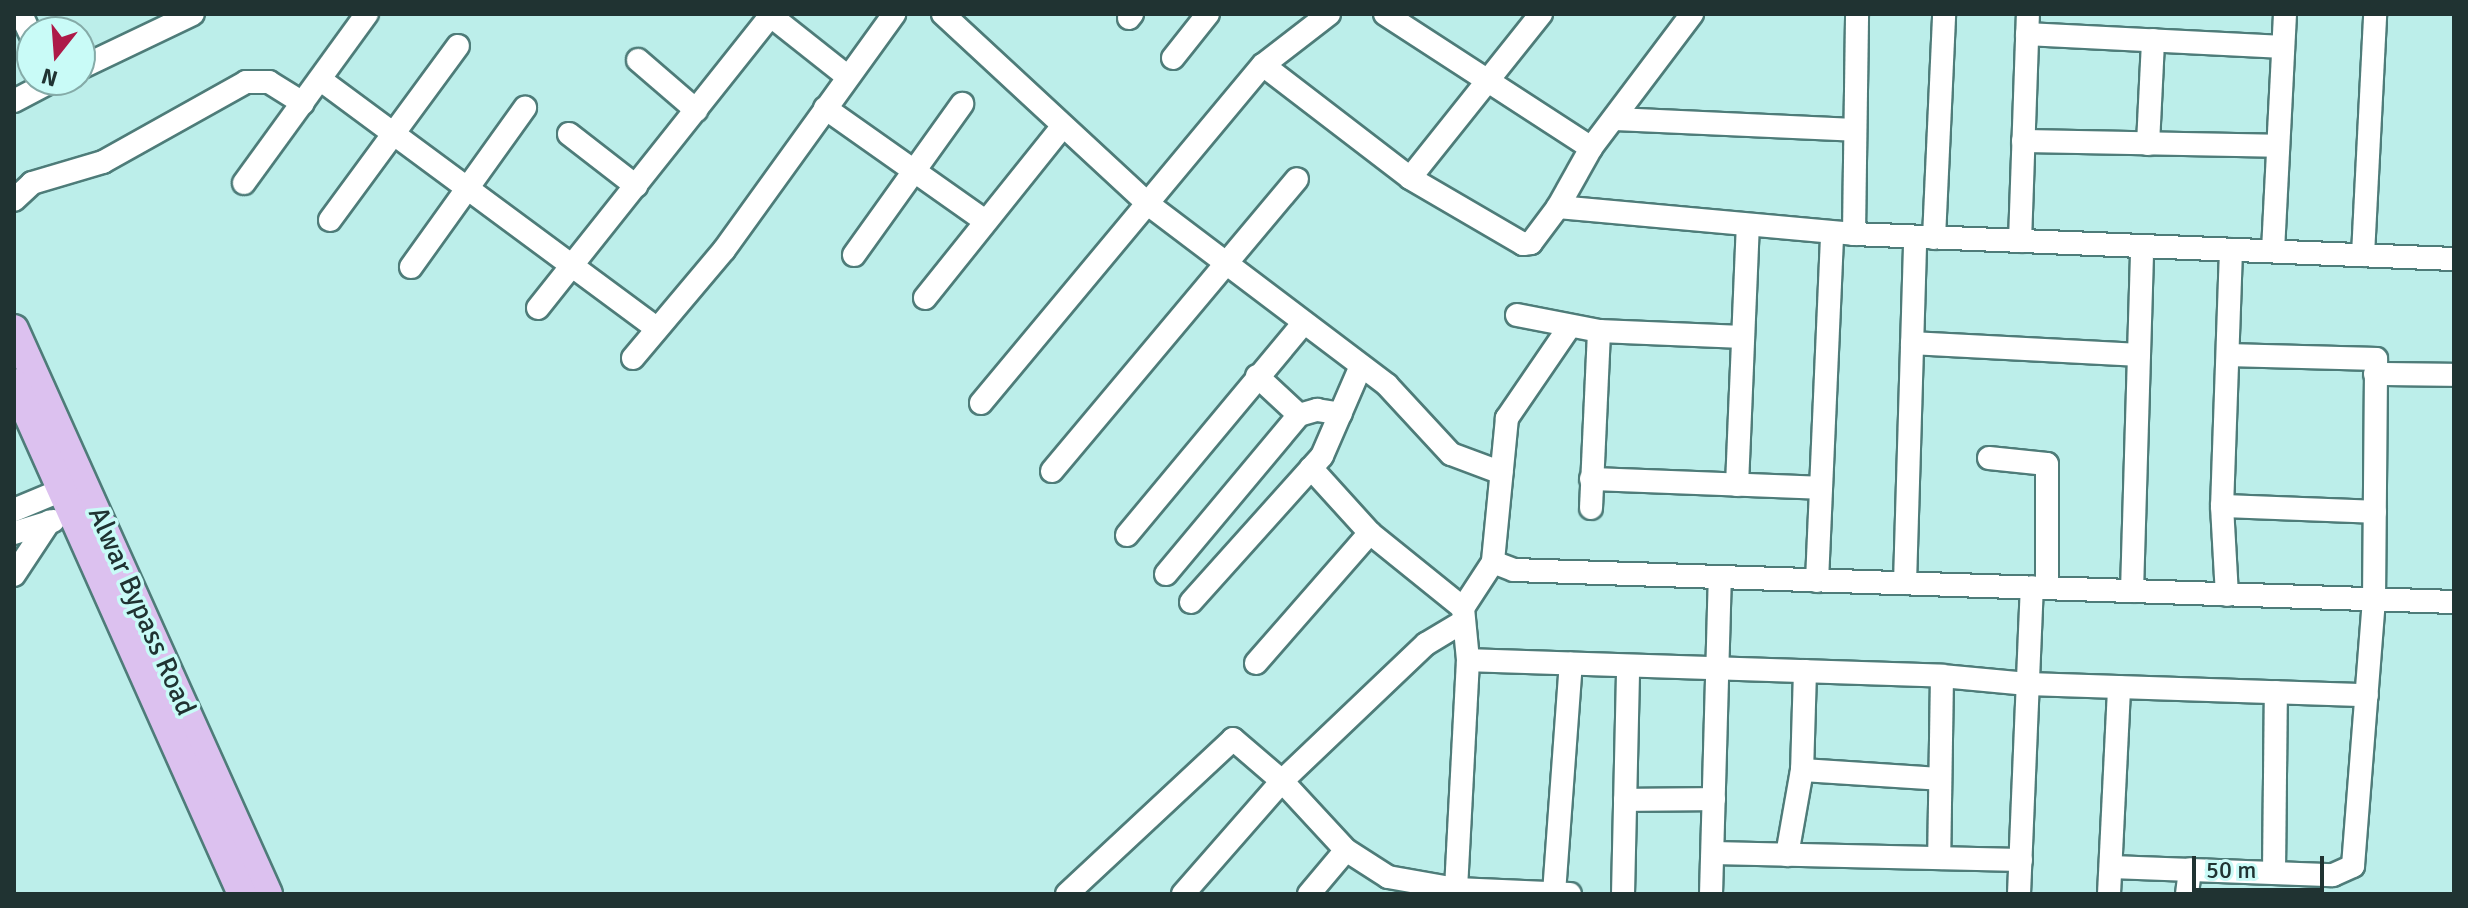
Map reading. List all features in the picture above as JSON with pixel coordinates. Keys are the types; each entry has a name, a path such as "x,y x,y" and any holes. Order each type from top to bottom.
{"main road":[{"name":"Alwar Bypass Road","path":"14,329 268,894"},
{"name":"Alwar Bypass Road","path":"14,383 62,509 242,894"}],"street":[{"path":"96,60 193,14"},
{"path":"244,183 367,14"},
{"path":"633,358 724,250 894,14"},
{"path":"943,14 1061,128 1148,204 1360,368 1387,385 1451,454 1502,473"},
{"path":"1173,58 1208,14"},
{"path":"981,403 1263,65 1329,14"},
{"path":"1385,14 1591,148"},
{"path":"1410,178 1484,79 1541,14"},
{"path":"1263,65 1410,178 1523,244 1531,243 1558,207 1591,148 1692,14"},
{"path":"1817,581 1821,488 1855,130 1857,14"},
{"path":"1905,583 1912,343 1944,14"},
{"path":"2273,251 2285,14"},
{"path":"2363,255 2375,14"},
{"path":"538,308 772,15 848,77"},
{"path":"2020,241 2027,24 2153,40 2283,47"},
{"path":"2148,144 2153,40"},
{"path":"330,220 393,130 458,46"},
{"path":"638,60 696,110"},
{"path":"321,80 393,130 657,329"},
{"path":"14,200 32,183 103,162 246,82 269,82 303,103"},
{"path":"854,255 962,104"},
{"path":"411,267 525,108"},
{"path":"825,108 985,221"},
{"path":"1615,119 1855,130"},
{"path":"925,298 1061,128"},
{"path":"569,134 636,186"},
{"path":"2023,141 2278,146"},
{"path":"1052,471 1224,262 1297,179"},
{"path":"1558,207 1843,233 2454,259"},
{"path":"1737,485 1748,226"},
{"path":"2132,591 2142,246"},
{"path":"2227,595 2222,506 2231,250"},
{"path":"1517,315 1599,331 1743,337"},
{"path":"1127,535 1303,324"},
{"path":"1183,894 1282,781 1426,644 1462,616 1493,562 1507,418 1570,326"},
{"path":"1591,508 1599,331"},
{"path":"1912,343 2139,355"},
{"path":"2111,867 2344,874 2353,866 2374,601 2376,359 2228,355"},
{"path":"1191,602 1311,468 1341,414 1360,368"},
{"path":"2375,374 2454,375"},
{"path":"1257,376 1299,415"},
{"path":"1166,574 1299,415 1317,410 1341,414"},
{"path":"1989,458 2047,464 2039,587 2028,684 2019,894"},
{"path":"1311,468 1370,533 1462,616 1468,660 1456,889"},
{"path":"1591,479 1821,488"},
{"path":"2222,506 2375,512"},
{"path":"14,510 62,509"},
{"path":"14,533 62,509"},
{"path":"14,575 62,509"},
{"path":"1256,663 1370,533"},
{"path":"1493,562 1528,571 2454,602"},
{"path":"1711,894 1720,578"},
{"path":"1468,660 1942,676 2028,684 2367,695"},
{"path":"1554,893 1571,664"},
{"path":"1623,894 1628,666"},
{"path":"1787,855 1802,770 1805,671"},
{"path":"1939,858 1942,676"},
{"path":"2109,894 2119,687"},
{"path":"2274,872 2276,692"},
{"path":"1067,894 1227,741 1239,742 1282,781 1346,850 1388,877 1456,889 1570,894"},
{"path":"1802,770 1940,779"},
{"path":"1625,800 1714,799"},
{"path":"1309,894 1346,850"},
{"path":"1713,853 2021,860"},
{"path":"2187,894 2190,869"}]}
